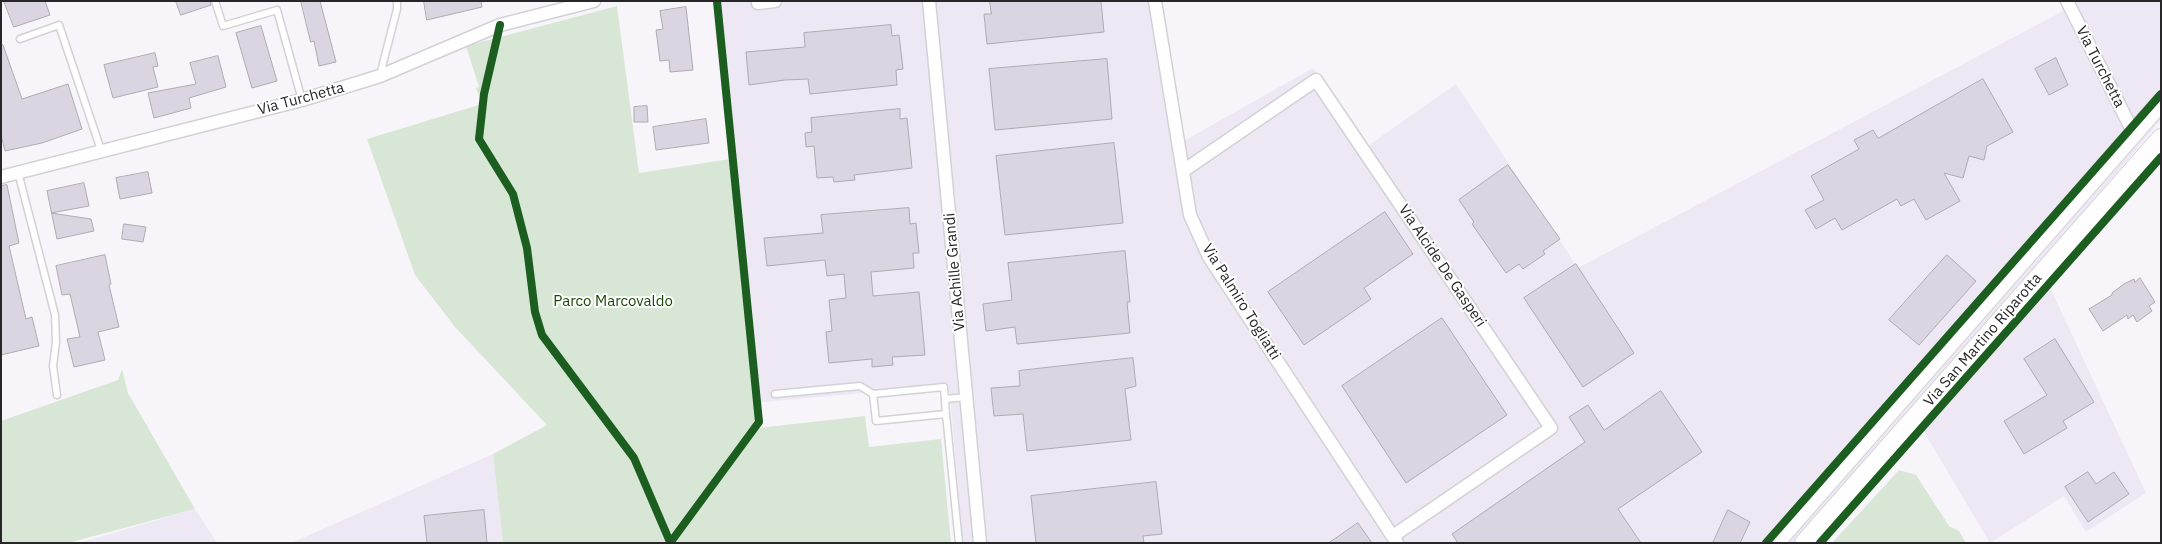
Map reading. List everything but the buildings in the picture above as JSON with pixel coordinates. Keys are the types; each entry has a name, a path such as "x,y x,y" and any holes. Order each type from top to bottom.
{"street":[{"name":"Via Turchetta","path":"1,177 302,100 380,76 500,25 570,4 594,1"},
{"path":"758,3 775,1"},
{"name":"Via Achille Grandi","path":"929,1 980,543"},
{"name":"Via Palmiro Togliatti","path":"1155,1 1190,215 1209,257 1395,539"},
{"name":"Via Turchetta","path":"2067,1 2133,132"},
{"name":"Via Alcide De Gasperi","path":"1183,172 1316,80 1550,428 1395,539"},
{"name":"Via San Martino Riparotta","path":"1775,543 2161,102"},
{"name":"Via San Martino Riparotta","path":"1804,543 2161,138"}],"lane":[{"path":"215,1 223,26 277,10 302,100"},
{"path":"380,76 396,16 397,1"},
{"path":"20,39 59,25 101,150"},
{"path":"18,172 55,315 56,342 53,366 57,395"},
{"path":"775,394 860,386 873,394 944,387 959,543"},
{"path":"873,394 876,421 946,414"},
{"path":"945,398 966,397"}],"shaded area":[{"path":"712,1 1152,1 1175,146 1313,68 1362,150 1456,84 1578,268 2067,9 2064,1 2161,1 2161,120 2039,264 2146,493 2086,532 2064,496 1990,543 1911,410 1793,543 963,543 949,385 755,403"},
{"path":"493,454 503,543 291,543"},
{"path":"195,509 217,543 79,543"}],"green space":[{"name":"Parco Marcovaldo","path":"617,6 639,173 730,159 758,428 865,416 869,447 941,439 951,543 503,543 493,454 547,425 455,327 415,275 367,139 482,104 476,88 479,87 466,46"},
{"path":"122,369 128,393 195,509 68,543 1,543 1,421 118,380"},
{"path":"1899,470 1916,475 1949,526 1959,531 1966,543 1832,543"}],"cycle path":[{"path":"670,543 759,422 717,1"},
{"path":"500,25 484,94 479,139 513,194 527,248 535,312 542,335 634,458 670,542"},
{"path":"1766,543 2161,94"},
{"path":"1820,543 2161,157"}]}
